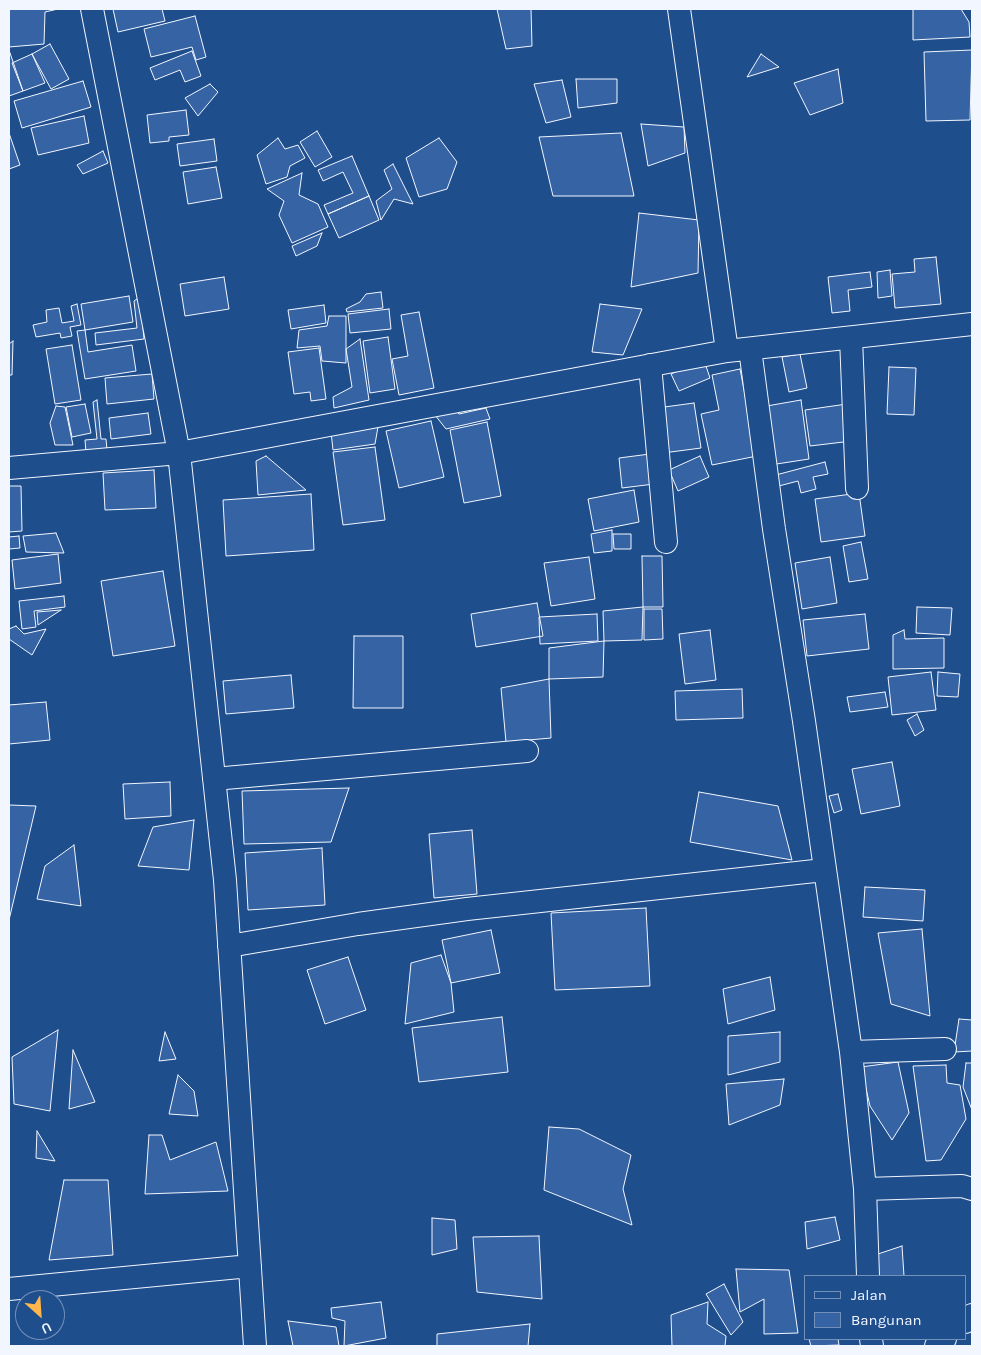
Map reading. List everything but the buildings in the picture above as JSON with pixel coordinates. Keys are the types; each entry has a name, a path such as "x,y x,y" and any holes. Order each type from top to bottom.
{"street":[{"path":"92,9 178,453 214,779 229,946 255,1346"},
{"path":"679,9 727,352"},
{"path":"9,468 178,453 727,352 972,324"},
{"path":"851,338 857,488"},
{"path":"750,349 774,529 851,1052 865,1190 868,1275"},
{"path":"650,365 666,542"},
{"path":"214,779 527,751"},
{"path":"229,946 467,908 824,870"},
{"path":"851,1052 945,1049"},
{"path":"865,1190 962,1186 972,1189"},
{"path":"9,1289 250,1266"}]}
